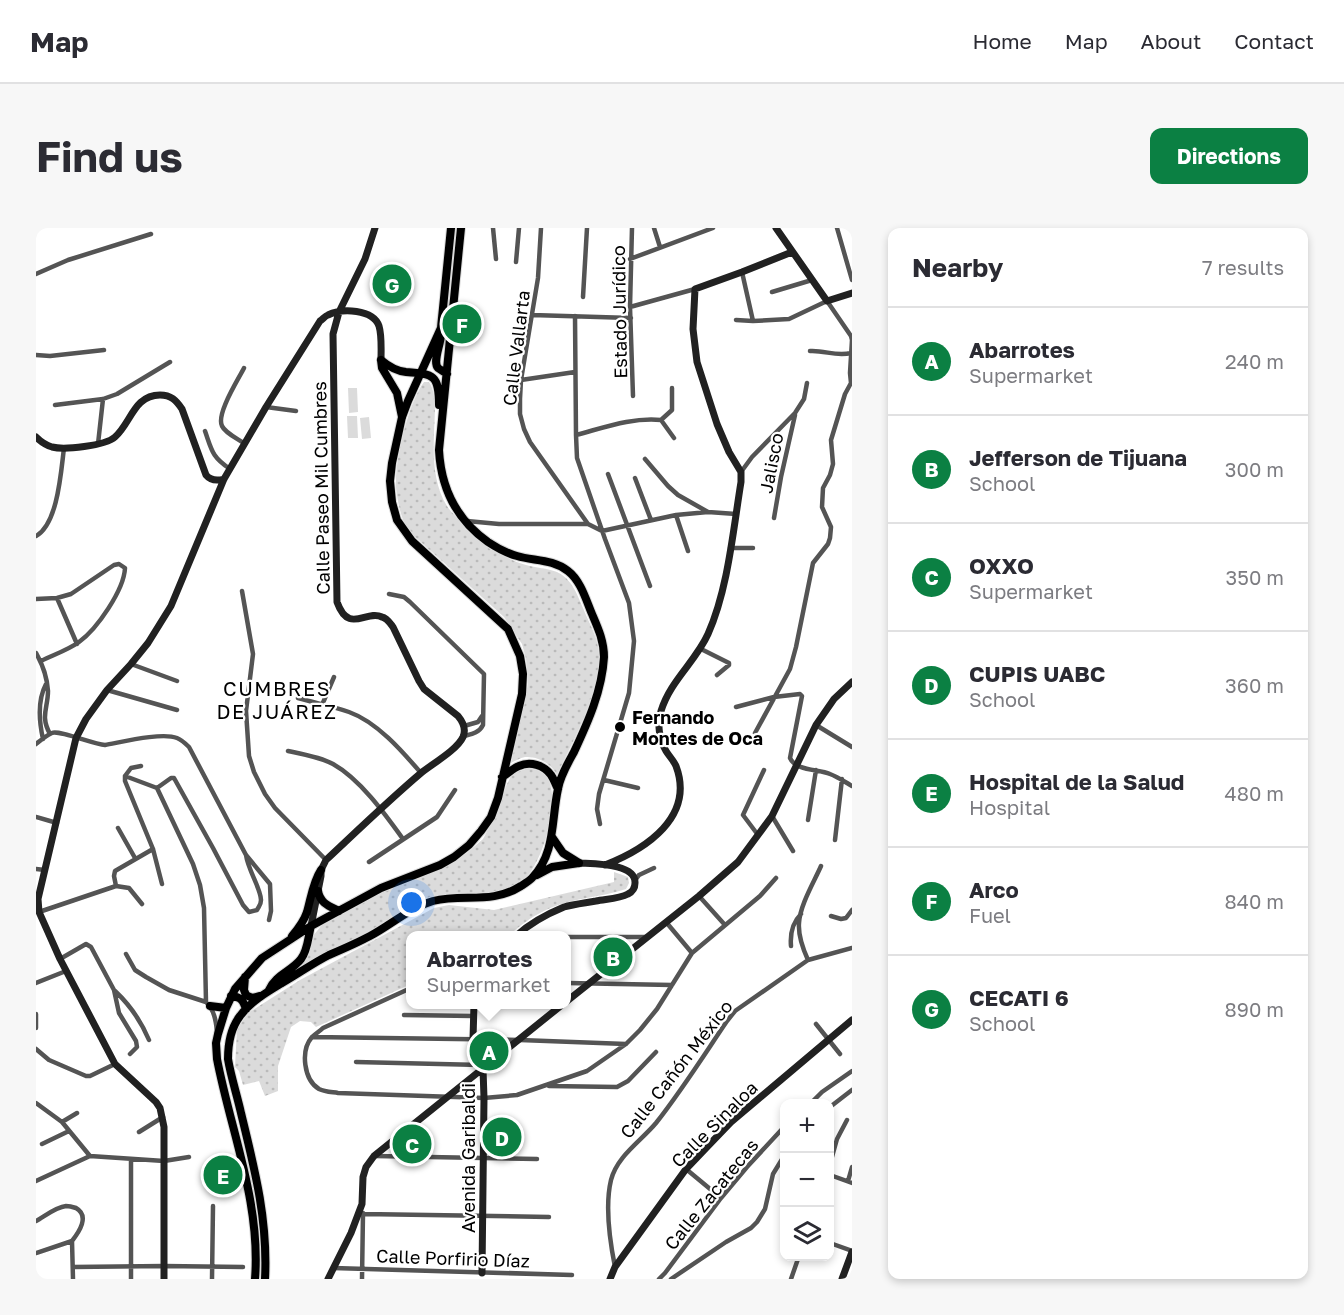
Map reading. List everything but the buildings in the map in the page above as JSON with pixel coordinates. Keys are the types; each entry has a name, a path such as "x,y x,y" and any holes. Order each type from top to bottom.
{"main road":[{"path":"447,374 435,363 442,341 441,328 451,228"},
{"path":"461,228 439,450 442,476 448,496 464,521 484,539 508,554 546,561 568,571 580,587 603,641 604,656 596,698 558,789 549,848 543,863 531,879"},
{"path":"255,1279 255,1240 250,1194 218,1066 216,1043 231,996 262,958 311,926 381,888 454,858 470,845 482,831 498,798 522,694 523,674 520,656 508,629 412,541 397,520 392,502 390,482 392,463 402,417 441,328"},
{"path":"381,360 400,371 422,372 438,383 441,423"},
{"path":"381,360 382,369 397,393 402,417"},
{"path":"502,777 520,765 528,763 542,767 551,775 558,789"},
{"path":"552,837 562,853 579,863"},
{"path":"245,976 246,995 252,998 265,993 328,956 373,935 422,905 447,899 493,897 512,891 552,867 579,863"},
{"path":"285,943 307,913 321,870"},
{"path":"318,891 321,901 339,911"},
{"path":"265,1279 266,1238 259,1192 228,1059 228,1046 231,1033 239,1017 279,977 299,962 306,950 311,926"},
{"path":"231,996 242,999 246,1009"},
{"path":"208,1004 226,1008"},
{"path":"255,1269 266,1269"}],"street":[{"path":"339,312 365,259 375,228"},
{"path":"493,228 496,259"},
{"path":"516,262 519,228"},
{"name":"Calle Vallarta","path":"541,228 538,278 521,380 520,406 524,429 530,442 588,524"},
{"path":"583,297 587,228"},
{"name":"Estado Jurídico","path":"632,228 630,307 633,396"},
{"path":"654,228 660,247"},
{"path":"630,259 712,228"},
{"path":"755,732 790,669 813,563 830,538 831,527 822,507 823,488 833,464 831,440 845,394 852,383 851,336 776,228"},
{"path":"837,228 852,280"},
{"path":"36,274 68,260 151,234"},
{"path":"630,307 695,289 792,252"},
{"path":"742,272 753,321"},
{"path":"772,292 812,280"},
{"path":"605,865 657,836 668,824 678,802 680,794 676,767 661,739 660,713 672,687 701,649 716,611 741,482 741,472 729,452 717,423 697,362 693,329 695,289"},
{"path":"736,320 789,319 827,301 852,293"},
{"path":"165,1279 163,1117 160,1108 115,1064 37,912 38,899 76,738 86,719 107,690 148,643 171,606 224,479 320,321 329,314 350,311 364,312 372,317 379,325 381,360"},
{"name":"Calle Paseo Mil Cumbres","path":"339,312 333,334 337,602 345,615 351,618 359,620 376,615 384,617 393,627 424,689 458,716 464,726"},
{"path":"532,315 631,318"},
{"path":"575,316 577,458 629,603 634,641 628,693 599,794 597,809 600,824"},
{"path":"36,355 50,356 105,350"},
{"path":"810,351 837,355 851,353"},
{"path":"55,405 103,399 117,394 170,362"},
{"path":"244,368 223,410 221,425 223,429 245,444"},
{"path":"521,380 575,372"},
{"path":"741,472 752,457 795,413 804,399 807,383"},
{"path":"661,420 672,410 672,388"},
{"path":"36,437 42,443 52,447 64,448 109,441 116,437 143,400 152,395 168,395 177,401 182,409 206,475 209,479 217,481 224,479"},
{"path":"98,444 103,399"},
{"path":"266,407 296,411"},
{"name":"Jalisco","path":"774,518 795,413"},
{"path":"576,435 623,423 652,419 661,420 675,438"},
{"path":"205,431 214,456 230,469"},
{"path":"36,537 43,532 50,520 60,480 64,448"},
{"path":"645,459 678,495 708,512"},
{"path":"608,474 650,586"},
{"path":"634,478 651,520"},
{"path":"464,521 499,524 588,524 602,531 676,515 708,512 736,514"},
{"path":"676,515 688,551"},
{"path":"730,548 753,548"},
{"path":"36,599 57,598 71,594 114,565 119,564 125,568 125,577 115,599 89,634 77,644 41,661"},
{"path":"242,591 252,654 246,721 252,764 265,794 275,808 326,860"},
{"path":"389,594 404,597 410,602 484,674 481,729 474,734 463,736"},
{"path":"57,598 77,644"},
{"path":"701,649 729,663 717,675"},
{"path":"36,653 46,675 48,690 44,713 46,727 50,734"},
{"path":"132,664 177,681"},
{"path":"322,705 334,677"},
{"path":"571,998 738,862 772,816 816,725 834,699 852,682"},
{"path":"43,739 39,714 42,690 46,684"},
{"path":"107,690 177,710"},
{"path":"736,707 798,693 802,696 790,758 796,765 829,773 852,786"},
{"path":"298,698 350,712 367,722 392,742 421,773"},
{"path":"311,926 321,870 326,860 381,808 456,746 463,736 464,726 478,722 482,716"},
{"path":"816,725 852,747"},
{"path":"36,744 50,734 59,732 105,745 160,736 170,736 184,742 189,747 246,855 270,884 269,920"},
{"path":"288,751 332,764 352,779 381,808 404,839"},
{"path":"125,777 131,768 141,766"},
{"path":"759,836 743,815 764,770"},
{"path":"808,820 816,770"},
{"path":"125,777 157,788 193,864 204,908 208,1004 216,1022 218,1034"},
{"path":"125,777 153,849 162,884"},
{"path":"157,788 174,778 243,905 249,912 257,910 261,902 246,855"},
{"path":"835,840 842,779"},
{"path":"604,780 638,788"},
{"path":"369,862 437,817 455,790"},
{"path":"772,816 793,851"},
{"path":"36,817 57,823"},
{"path":"118,828 135,858"},
{"path":"116,886 115,871 153,849"},
{"path":"579,863 626,869 635,880"},
{"path":"808,960 799,924 821,866"},
{"path":"521,931 566,906 627,895 634,888 635,880 639,875 654,868"},
{"path":"36,869 45,870"},
{"path":"406,990 323,1028 312,1037 306,1047 306,1074 313,1085 322,1091 338,1093 484,1098 517,1095 587,1071 626,1044 640,1030 657,1009 692,953 760,896 776,878"},
{"path":"37,912 116,886 129,888 142,904"},
{"path":"699,896 725,925"},
{"path":"831,916 846,918 852,910"},
{"path":"791,946 790,937 795,920 801,914"},
{"path":"666,922 692,953"},
{"path":"571,937 646,937"},
{"path":"60,959 86,944 89,945 114,990 142,1023 149,1040"},
{"name":"Calle Cañón México","path":"615,1267 609,1194 611,1179 630,1149 654,1125 683,1087 735,1011 808,960 852,948"},
{"path":"126,954 135,970 169,990 208,1004"},
{"path":"36,983 66,971"},
{"path":"571,983 672,985"},
{"path":"114,990 119,1013 136,1041 137,1047 130,1054"},
{"name":"Avenida Garibaldi","path":"474,1009 473,1039 482,1067 484,1098 482,1276"},
{"path":"362,1279 362,1204 363,1177 366,1167 374,1156 482,1067 558,1009"},
{"path":"36,1014 36,1028"},
{"path":"404,1015 473,1016"},
{"name":"Calle Sinaloa","path":"610,1279 615,1267 686,1168 731,1122 852,1020"},
{"path":"816,1024 840,1054"},
{"path":"312,1037 626,1044"},
{"path":"36,1049 49,1060 86,1076 115,1064"},
{"path":"545,1086 617,1087 628,1081 656,1052"},
{"path":"357,1062 482,1067"},
{"path":"815,1099 852,1071"},
{"path":"834,1104 852,1090"},
{"path":"36,1102 62,1122 90,1156"},
{"path":"62,1122 77,1113"},
{"path":"139,1132 163,1117"},
{"path":"833,1153 837,1138 847,1120"},
{"path":"42,1144 69,1131"},
{"name":"Calle Zacatecas","path":"659,1279 721,1198 780,1131"},
{"path":"36,1181 90,1156 164,1161 189,1157"},
{"path":"374,1156 537,1159"},
{"path":"131,1160 131,1279"},
{"path":"671,1279 757,1222 765,1209 773,1174 780,1163"},
{"path":"834,1176 850,1182 852,1167"},
{"path":"686,1168 721,1198"},
{"path":"328,1279 351,1233 362,1204"},
{"path":"36,1221 66,1206 79,1210 83,1222 72,1241 73,1279"},
{"path":"212,1279 213,1206"},
{"path":"363,1214 549,1217"},
{"path":"36,1253 72,1241"},
{"path":"834,1244 852,1251 842,1279"},
{"path":"791,1279 798,1261"},
{"path":"73,1268 243,1267"},
{"name":"Calle Porfirio Díaz","path":"333,1268 482,1276 572,1275"}],"shaded area":[{"path":"424,382 429,382 434,394 435,472 439,489 448,508 474,535 497,553 526,565 557,572 567,579 576,592 596,637 599,655 595,685 578,732 557,775 548,764 540,759 525,757 511,763 528,684 522,644 504,617 412,534 402,518 396,485 398,457 413,402"},
{"path":"348,388 357,388 358,412 349,413"},
{"path":"347,416 357,416 358,438 348,438"},
{"path":"369,417 371,438 362,439 360,418"},
{"path":"528,768 540,771 548,779 551,789 551,818 542,850 528,875 520,883 510,888 405,910 360,938 280,980 304,962 311,947 312,937 322,925 362,901 467,853 483,839 498,810 512,774"},
{"path":"614,872 628,877 629,883 626,889 574,901 539,913 514,931 406,931 406,986 316,1027 311,1022 300,1021 291,1027 278,1066 278,1091 265,1096 259,1081 243,1085 239,1071 235,1067 237,1029 248,1013 300,980 434,908 449,905 494,910 614,882"}],"place":[{"name":"CECATI 6","path":"392,284"},
{"name":"Arco","path":"462,324"},
{"name":"Fernando Montes de Oca","path":"620,727"},
{"name":"Jefferson de Tijuana","path":"613,957"},
{"name":"Abarrotes","path":"489,1051"},
{"name":"CUPIS UABC","path":"502,1137"},
{"name":"OXXO","path":"412,1144"},
{"name":"Hospital de la Salud","path":"223,1175"}],"district":[{"name":"CUMBRES DE JUÁREZ","path":"277,700"}]}
